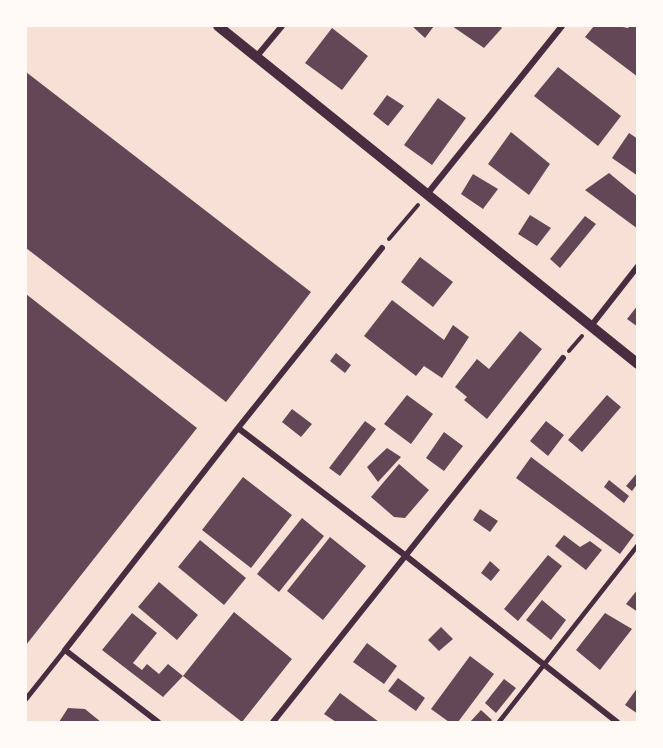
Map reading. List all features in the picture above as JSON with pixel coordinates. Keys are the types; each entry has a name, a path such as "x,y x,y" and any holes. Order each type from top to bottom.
{"street":[{"path":"218,26 638,364"},
{"path":"257,56 282,26"},
{"path":"428,194 562,26"},
{"path":"26,699 236,426 382,248"},
{"path":"591,326 638,266"},
{"path":"273,723 563,358"},
{"path":"236,426 406,556 617,723"},
{"path":"65,650 158,723"}],"lane":[{"path":"499,723 638,545"}],"path":[{"path":"382,248 428,194"},
{"path":"563,358 591,326"}],"building":[{"path":"412,26 434,26 425,38"},
{"path":"452,26 500,26 502,28 484,48"},
{"path":"594,26 628,28 638,26 638,77 585,37"},
{"path":"332,28 368,56 342,90 305,63"},
{"path":"558,67 621,116 598,146 534,96"},
{"path":"26,72 311,292 226,402 26,248"},
{"path":"387,95 404,106 388,126 373,114"},
{"path":"438,98 466,118 432,165 404,145"},
{"path":"511,132 550,164 529,195 488,164"},
{"path":"629,133 638,139 638,176 612,158"},
{"path":"609,173 638,197 638,229 585,190"},
{"path":"473,174 498,189 483,209 461,194"},
{"path":"530,215 551,228 537,246 518,234"},
{"path":"585,216 596,224 560,268 550,259"},
{"path":"420,257 453,282 433,307 401,282"},
{"path":"26,294 197,428 26,645"},
{"path":"392,300 444,340 453,325 469,337 442,378 424,366 416,376 364,336"},
{"path":"638,305 638,327 627,319"},
{"path":"520,331 542,349 487,419 464,400 467,397 455,387 477,359 489,369"},
{"path":"336,353 351,365 345,373 330,361"},
{"path":"407,395 433,414 411,444 384,424"},
{"path":"607,395 621,407 582,452 568,440"},
{"path":"292,409 312,424 301,437 282,422"},
{"path":"365,421 376,429 340,476 329,468"},
{"path":"546,421 564,435 548,456 530,441"},
{"path":"444,432 463,446 444,471 426,458"},
{"path":"387,448 401,457 378,482 367,467"},
{"path":"531,457 634,535 620,554 516,478"},
{"path":"399,464 429,490 405,518 394,517 371,497"},
{"path":"638,472 638,483 632,491 626,486"},
{"path":"243,477 292,515 251,568 202,530"},
{"path":"609,480 629,496 624,503 604,487"},
{"path":"480,509 498,521 490,532 473,520"},
{"path":"302,518 324,536 279,592 257,574"},
{"path":"564,535 580,547 590,541 602,550 586,570 555,546"},
{"path":"330,537 366,566 323,620 287,591"},
{"path":"200,540 246,578 224,605 178,567"},
{"path":"548,555 562,566 518,621 504,609"},
{"path":"490,561 500,570 491,581 481,573"},
{"path":"159,582 198,615 177,640 138,607"},
{"path":"638,589 638,612 626,604"},
{"path":"542,600 566,620 551,640 526,620"},
{"path":"234,612 292,659 242,722 183,676"},
{"path":"132,613 157,633 133,663 142,670 147,664 159,674 168,664 183,676 163,697 102,650"},
{"path":"605,613 632,629 600,670 576,650"},
{"path":"441,627 453,639 439,651 428,640"},
{"path":"367,643 397,666 384,684 353,662"},
{"path":"470,656 494,674 458,722 449,722 431,709"},
{"path":"398,678 425,698 416,711 388,691"},
{"path":"504,679 516,688 496,713 485,703"},
{"path":"638,687 638,714 625,705"},
{"path":"340,693 379,722 336,722 324,714"},
{"path":"68,708 85,709 101,722 59,722"},
{"path":"481,710 492,720 490,722 470,722"}]}
